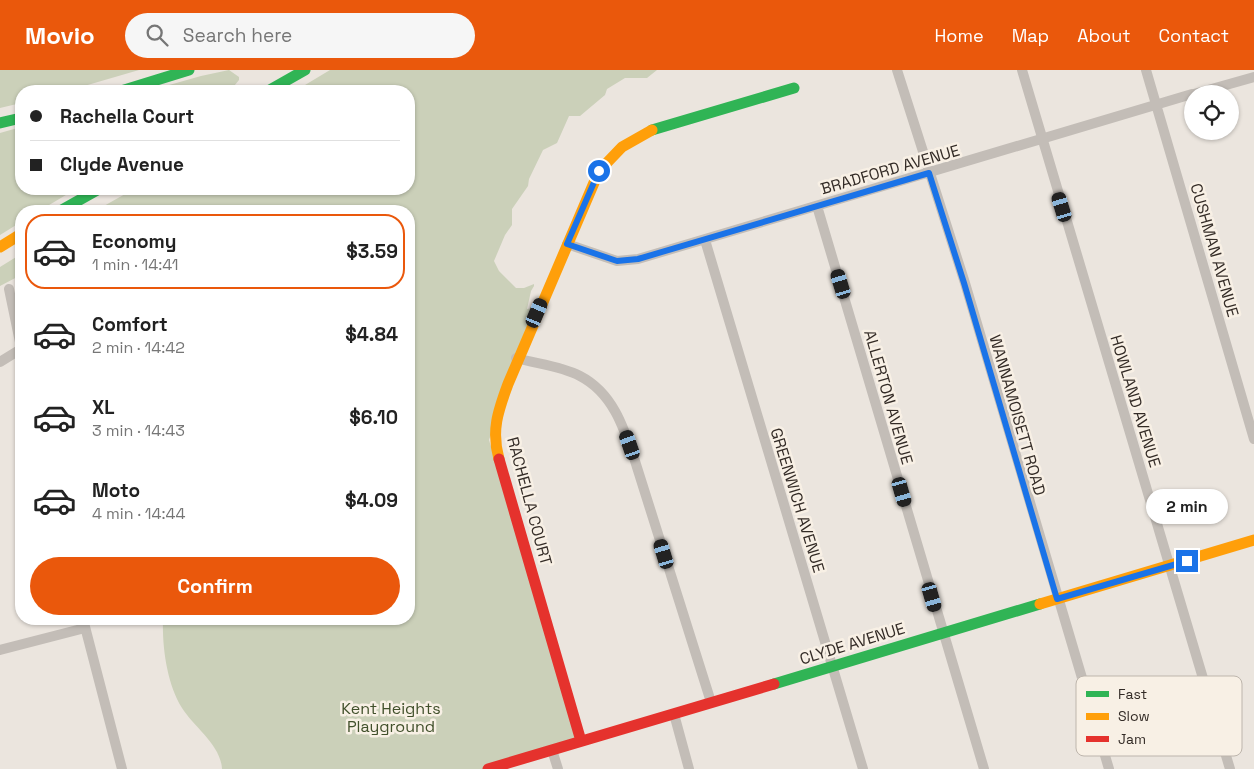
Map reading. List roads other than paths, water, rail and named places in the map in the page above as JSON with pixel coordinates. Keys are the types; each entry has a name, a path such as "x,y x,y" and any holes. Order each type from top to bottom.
{"main road":[{"path":"140,85 189,70"},
{"path":"279,85 305,70"},
{"name":"RACHELLA COURT","path":"582,741 494,441 497,415 516,358 599,171 608,158 619,148 647,131 794,88"},
{"path":"0,123 15,119"},
{"path":"71,205 88,195"},
{"path":"0,247 15,238"},
{"name":"CLYDE AVENUE","path":"488,769 1254,540"}],"street":[{"name":"WANNAMOISETT ROAD","path":"897,70 964,283 1081,676"},
{"name":"HOWLAND AVENUE","path":"1022,70 1203,676"},
{"name":"CUSHMAN AVENUE","path":"1146,70 1254,439"},
{"name":"BRADFORD AVENUE","path":"1225,85 1254,77"},
{"name":"BRADFORD AVENUE","path":"567,244 617,261 638,259 1184,96"},
{"name":"ALLERTON AVENUE","path":"816,206 984,769"},
{"name":"GREENWICH AVENUE","path":"705,240 830,666 863,769"},
{"path":"9,289 15,318"},
{"path":"0,362 15,352"},
{"path":"516,358 579,376 598,388 613,406 624,428 635,461 711,702"},
{"path":"0,650 78,625"},
{"path":"85,625 122,769"},
{"path":"674,714 689,769"},
{"path":"552,750 558,769"},
{"name":"WANNAMOISETT ROAD","path":"1105,756 1109,769"},
{"name":"HOWLAND AVENUE","path":"1226,756 1230,769"}],"park label":[{"name":"Kent Heights Playground","path":"391,717"}]}
